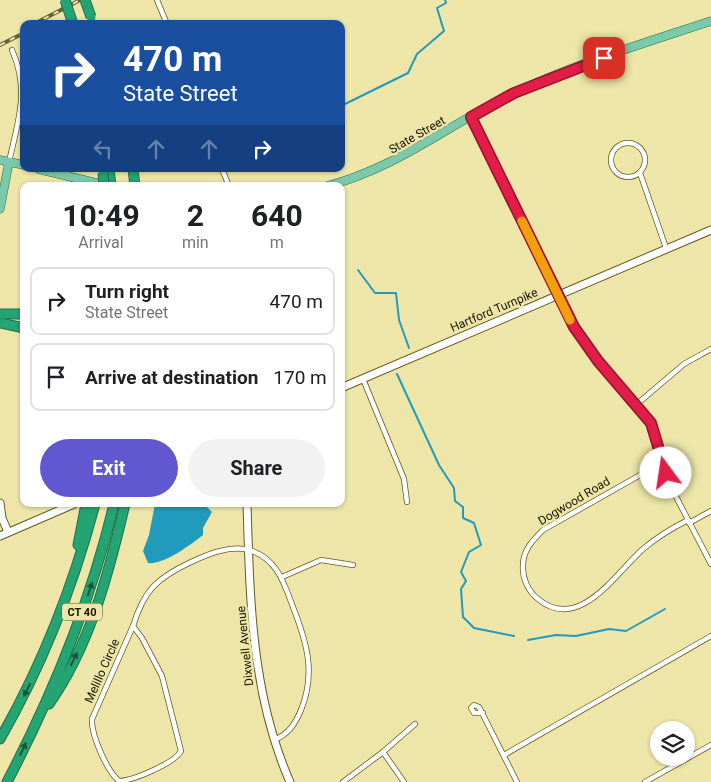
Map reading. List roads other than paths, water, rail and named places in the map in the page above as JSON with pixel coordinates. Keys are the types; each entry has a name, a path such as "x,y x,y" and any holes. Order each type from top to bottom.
{"highway":[{"path":"65,0 72,20"},
{"path":"85,0 92,20"},
{"path":"0,314 20,314"},
{"path":"0,323 20,327"},
{"name":"CT 40","path":"0,739 43,657 73,581 90,507"},
{"name":"CT 40","path":"6,782 39,716 84,607 113,507"},
{"path":"39,716 55,695 89,626 108,570 124,507"}],"main road":[{"name":"State Street","path":"340,182 367,174 394,162 514,93 566,71 711,21"},
{"path":"0,160 20,164"},
{"path":"0,209 10,162"},
{"path":"51,172 93,182"},
{"name":"Hartford Turnpike","path":"345,386 711,230"},
{"path":"0,503 2,518 8,532"},
{"path":"0,536 67,507"},
{"name":"Dixwell Avenue","path":"247,507 254,650 262,696 274,740 290,782"}],"street":[{"path":"157,0 165,20"},
{"path":"12,50 20,72"},
{"path":"10,162 20,107"},
{"path":"471,117 557,295 586,346 637,404 653,428 670,485 711,564"},
{"path":"640,173 630,178 618,175 611,166 610,160 614,150 629,143 643,152 645,163 640,173 666,248"},
{"path":"637,404 684,364 711,349"},
{"path":"363,379 404,479 407,488 407,502"},
{"name":"Dogwood Road","path":"663,462 543,530 534,538 523,558 523,576 534,596 550,606 567,609 584,604 599,594 644,549 688,521 711,510"},
{"name":"Melillo Circle","path":"133,626 142,638 162,676 181,751 177,757 168,763 130,780 120,781 112,773 93,734 92,719 139,608 150,588 165,576 211,553 224,550 249,550"},
{"path":"249,550 266,558 282,577 306,639 310,667 308,688 300,713 286,734 274,740"},
{"path":"282,577 322,560 353,565"},
{"path":"504,755 711,636"},
{"path":"482,713 517,782"},
{"path":"343,782 383,752 415,724"},
{"path":"645,782 711,744"},
{"path":"383,752 404,782"}],"water":[{"path":"154,507 207,507 212,512 203,528 203,535 184,549 162,561 148,563 143,551 149,535"}],"waterway":[{"path":"345,104 408,73 417,54 444,31 437,8 446,3 445,0"},
{"path":"358,270 375,293 396,293 399,320 409,348"},
{"path":"397,374 439,465 454,488 455,501 463,507 463,518 474,523 481,545 469,552 461,572 466,581 461,589 463,617 474,628 514,636"},
{"path":"528,640 556,635 576,636 609,629 626,631 665,609"}],"railway":[{"path":"42,20 80,0"},
{"path":"0,45 20,35"}]}
